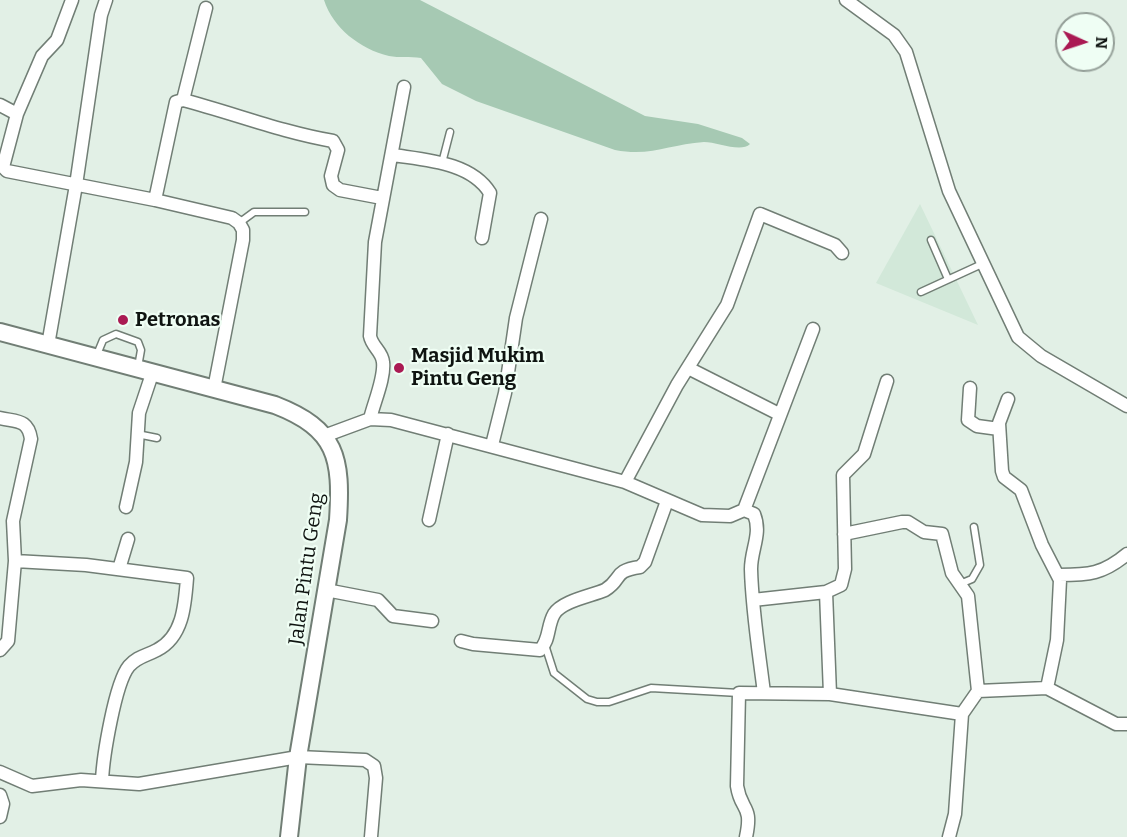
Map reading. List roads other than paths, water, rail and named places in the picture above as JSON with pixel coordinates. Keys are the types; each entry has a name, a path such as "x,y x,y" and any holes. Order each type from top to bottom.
{"main road":[{"name":"Jalan Pintu Geng","path":"0,332 146,369 297,414 324,436 339,467 338,520 298,757 289,833"}],"street":[{"path":"72,0 57,40 42,56 17,114 3,167 7,171 155,200 232,218 239,223 243,230 238,270 214,389"},
{"path":"48,345 76,185 100,15 106,0"},
{"path":"846,0 894,35 906,52 949,191 1012,326 1026,345 1127,406"},
{"path":"183,100 206,8"},
{"path":"370,419 383,367 381,355 373,347 370,336 375,242 404,87"},
{"path":"155,200 176,102 183,100 240,115 283,131 333,141 338,150 331,176 333,185 340,190 382,198"},
{"path":"0,105 17,114"},
{"path":"393,154 442,163 480,180 490,193 482,238"},
{"path":"625,482 688,368 727,305 760,214 835,245 842,253"},
{"path":"492,445 505,393 516,318 541,219"},
{"path":"744,510 813,329"},
{"path":"688,368 780,414"},
{"path":"126,507 136,462 139,413 146,369"},
{"path":"753,600 826,592 837,589 844,580 843,475 864,454 887,381"},
{"path":"970,388 969,420 977,426 999,429"},
{"path":"1008,399 1001,416 999,429 1002,471 1004,477 1021,490 1042,545 1059,575 1058,640 1047,688"},
{"path":"0,418 24,423 30,429 31,439 13,521 15,561 4,645"},
{"path":"324,436 370,419 407,423 625,482 702,515 730,516 744,510 754,514 758,523 751,565 764,693"},
{"path":"429,520 448,434"},
{"path":"461,641 532,651 540,650 545,645 554,614 561,608 605,590 625,569 640,567 645,562 667,501"},
{"path":"0,518 13,521"},
{"path":"844,534 902,522 908,522 924,532 942,534 952,573 968,596 978,691 962,714 955,814 949,837"},
{"path":"119,569 128,538"},
{"path":"1059,575 1091,575 1116,564 1127,554"},
{"path":"15,561 119,569 187,578 180,623 171,642 156,651 140,656 129,667 122,680 105,751 102,781"},
{"path":"326,590 378,600 393,616 432,621"},
{"path":"826,592 830,694"},
{"path":"978,691 1047,688 1116,724 1127,724"},
{"path":"746,837 750,816 740,798 737,786 739,693 830,694 962,714"},
{"path":"0,772 32,786 81,780 153,783 298,757 365,760 374,766 376,778 370,837"},
{"path":"0,795 3,804 0,816"}],"lane":[{"path":"442,163 450,132"},
{"path":"239,223 254,212 305,212"},
{"path":"931,240 948,279"},
{"path":"921,292 982,264"},
{"path":"96,357 103,340 116,334 138,342 146,369"},
{"path":"137,434 157,438"},
{"path":"960,584 972,579 980,566 975,527"},
{"path":"545,645 554,673 587,699 597,702 609,702 651,688 739,693"}],"place":[{"name":"Petronas","path":"123,320"},
{"name":"Masjid Mukim Pintu Geng","path":"399,368"}]}
